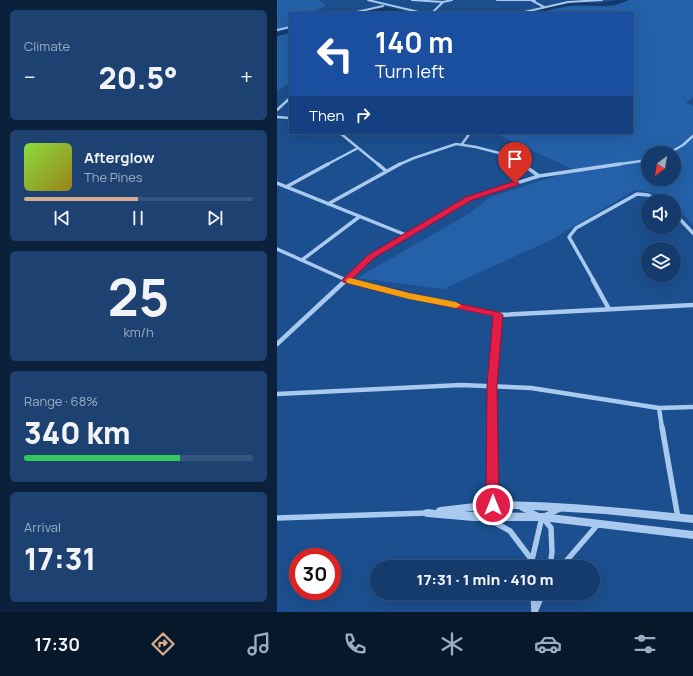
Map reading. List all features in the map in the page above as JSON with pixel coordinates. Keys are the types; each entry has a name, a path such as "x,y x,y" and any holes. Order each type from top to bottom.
{"street":[{"path":"368,0 386,6 401,7 419,12"},
{"path":"412,0 443,2 452,0"},
{"path":"497,0 535,0"},
{"path":"531,0 544,7"},
{"path":"524,12 568,2 603,0"},
{"path":"433,12 443,2"},
{"path":"357,12 386,6"},
{"path":"277,30 289,27"},
{"path":"277,110 289,99"},
{"path":"277,117 289,118"},
{"path":"341,134 386,171"},
{"path":"462,144 469,134"},
{"path":"681,147 693,136"},
{"path":"328,204 386,171 414,158 462,144 503,154 539,176"},
{"path":"286,187 358,148"},
{"path":"277,344 371,257 469,198 539,176 641,161"},
{"path":"277,183 406,235"},
{"path":"609,309 569,237 576,228 637,194 641,194"},
{"path":"302,260 359,217"},
{"path":"681,220 693,233"},
{"path":"277,249 346,280 402,295 498,315 693,305"},
{"path":"493,505 492,386 498,315"},
{"path":"277,394 461,385 531,388 659,408 693,407"},
{"path":"659,408 677,518"},
{"path":"277,518 427,513 493,505 515,505 566,507 693,519"},
{"path":"515,505 542,517 551,528 553,552 551,560"},
{"path":"542,517 566,507"},
{"path":"427,513 485,517 542,517 693,535"},
{"path":"485,517 510,531 532,560"},
{"path":"532,560 542,517"},
{"path":"567,560 599,523"},
{"path":"533,600 534,612"},
{"path":"534,612 540,600"}],"shaded area":[{"path":"277,0 319,0 326,6 311,12 289,12 289,83 277,92"},
{"path":"631,0 693,0 693,97 686,103 693,106 693,225 681,212 681,194 658,194 635,190 553,239 443,289 357,278 470,213 490,197 575,170 496,134 633,134 633,12 541,12 565,5 608,6"}],"waterway":[{"path":"535,12 559,6 576,4 600,5 625,0"},
{"path":"366,12 386,9 404,12"},
{"path":"277,34 289,31"}],"slow traffic":[{"path":"350,281 377,289 456,305"}],"route":[{"path":"493,505 492,386 498,315 468,307 398,294 346,280 371,257 469,198 515,183"}]}
